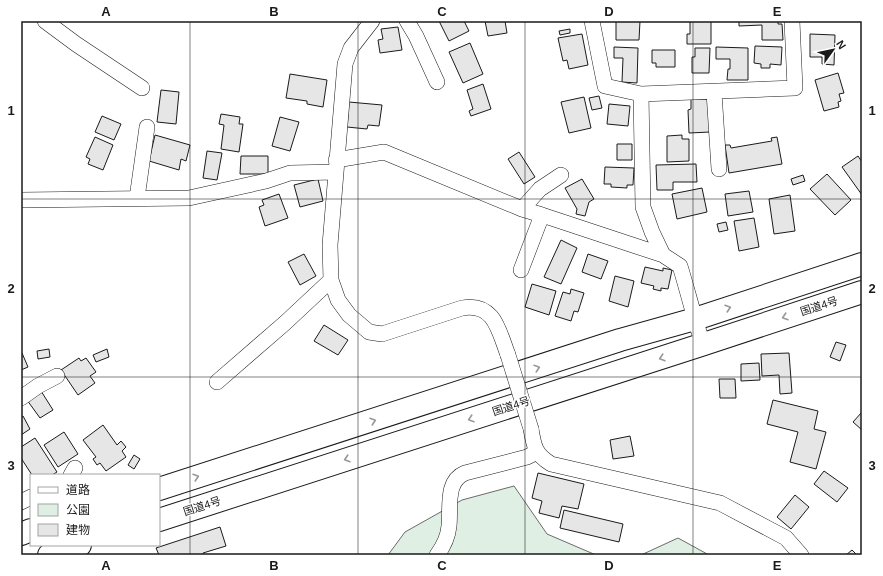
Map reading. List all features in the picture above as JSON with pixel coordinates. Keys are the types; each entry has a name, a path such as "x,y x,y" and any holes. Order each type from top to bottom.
{"highway":[{"path":"160,489 620,340 694,319 862,264"},
{"name":"国道4号","path":"160,520 862,292"},
{"path":"49,555 77,546"}],"street":[{"path":"45,21 76,44 142,88"},
{"path":"372,21 351,48 344,64 330,245 331,280 334,292 344,309 357,323 370,332 382,334 448,312 468,307 482,309 492,317 508,356 531,429 535,448 542,458 551,464 720,503 786,538 801,555"},
{"path":"407,21 416,36 437,82"},
{"path":"592,21 606,86 642,94 795,88 792,21"},
{"path":"714,92 719,169"},
{"path":"642,94 644,207 652,232 663,255"},
{"path":"137,198 146,127"},
{"path":"21,200 189,198 266,181 290,174 336,166 384,152 522,209 542,214 663,255 680,266 693,307 694,319 703,344"},
{"path":"522,209 540,189 562,174"},
{"path":"521,270 542,214"},
{"path":"217,382 285,323 331,280"},
{"path":"21,398 38,386 57,376"},
{"path":"437,555 443,546 449,528 450,498 454,480 465,473 527,457 537,452"}],"green space":[{"path":"514,486 547,534 596,555 388,555 405,532 462,500"},
{"path":"678,538 709,555 641,555"}],"building":[{"path":"439,21 464,21 469,31 449,41"},
{"path":"485,21 505,21 507,33 488,36"},
{"path":"616,21 640,21 639,40 616,40"},
{"path":"690,21 711,21 711,44 687,44 687,34 690,34"},
{"path":"739,21 778,21 778,24 782,24 783,40 762,40 762,25 739,26"},
{"path":"398,27 402,50 380,53 378,40 383,39 381,29"},
{"path":"570,29 570,33 560,35 559,31"},
{"path":"582,34 588,65 569,69 567,60 563,61 558,38"},
{"path":"810,34 835,35 834,65 822,64 822,57 810,57"},
{"path":"470,43 483,74 463,83 449,52"},
{"path":"755,46 782,47 781,65 770,64 770,68 761,68 761,64 754,63"},
{"path":"614,47 638,48 637,83 622,82 623,58 614,58"},
{"path":"716,47 748,48 748,80 727,80 728,69 730,69 730,59 716,59"},
{"path":"695,48 710,48 709,73 692,73 692,57 695,57"},
{"path":"652,50 675,50 675,67 656,67 656,63 652,63"},
{"path":"838,73 844,93 839,94 841,101 838,102 839,107 824,111 815,80"},
{"path":"290,74 327,80 323,107 307,104 307,101 286,98"},
{"path":"483,84 491,109 471,116 469,111 473,109 467,90"},
{"path":"161,90 179,92 176,124 157,122"},
{"path":"599,96 602,108 592,110 589,98"},
{"path":"584,97 591,128 569,133 561,102"},
{"path":"691,99 708,99 710,132 689,133 688,110 691,109"},
{"path":"349,102 382,105 379,126 368,125 367,129 347,127"},
{"path":"609,104 630,106 628,126 607,124"},
{"path":"221,114 240,117 239,124 243,124 239,152 221,149 224,125 219,124"},
{"path":"102,116 121,124 114,140 95,132"},
{"path":"280,117 299,122 290,151 272,146"},
{"path":"155,135 190,145 186,161 181,159 179,170 149,161"},
{"path":"682,135 682,139 689,139 689,161 667,162 667,136"},
{"path":"95,137 113,145 103,170 88,164 90,159 86,157"},
{"path":"777,137 782,164 729,173 725,145 730,145 731,148 772,141 771,138"},
{"path":"617,144 632,144 632,160 617,160"},
{"path":"207,151 222,153 217,180 203,178"},
{"path":"519,152 535,177 524,184 508,159"},
{"path":"241,156 268,156 268,174 240,174"},
{"path":"858,156 862,162 862,195 842,167"},
{"path":"696,164 697,182 673,182 673,190 657,190 656,165"},
{"path":"605,167 634,168 633,185 627,185 627,188 611,187 611,184 604,184"},
{"path":"827,174 851,200 835,215 810,189"},
{"path":"803,175 805,181 793,185 791,179"},
{"path":"318,179 323,201 300,207 294,185"},
{"path":"582,179 594,199 589,202 585,216 576,214 577,209 565,188"},
{"path":"702,188 707,212 677,219 672,194"},
{"path":"749,191 753,212 728,216 725,194"},
{"path":"279,194 288,218 265,226 259,207 264,205 262,200"},
{"path":"790,195 795,231 774,234 769,199"},
{"path":"754,218 759,247 739,251 734,221"},
{"path":"726,222 728,230 719,232 717,224"},
{"path":"561,240 577,248 561,284 544,277"},
{"path":"304,254 316,276 300,285 288,262"},
{"path":"588,254 608,261 601,279 582,272"},
{"path":"645,267 663,271 663,268 672,270 668,289 661,288 661,291 653,289 654,286 641,283"},
{"path":"615,276 634,281 628,307 609,301"},
{"path":"532,284 556,291 549,315 525,307"},
{"path":"571,289 584,293 578,312 574,311 571,321 555,316 563,292 570,294"},
{"path":"324,325 348,340 338,355 314,341"},
{"path":"836,342 846,345 840,361 830,357"},
{"path":"49,349 50,357 38,359 37,351"},
{"path":"107,349 109,357 96,362 93,355"},
{"path":"21,353 28,367 21,370"},
{"path":"789,353 792,393 780,394 779,375 762,376 761,354"},
{"path":"79,358 81,361 86,358 96,372 90,376 95,383 78,395 61,370"},
{"path":"759,363 760,380 741,381 741,364"},
{"path":"719,379 735,379 736,398 720,398"},
{"path":"41,391 53,410 40,418 27,400"},
{"path":"773,400 818,411 814,429 826,432 816,469 790,462 798,432 767,424"},
{"path":"862,412 862,430 853,422"},
{"path":"23,416 30,429 21,435 21,417"},
{"path":"103,425 117,445 121,441 126,447 122,451 126,457 106,471 100,463 97,465 93,459 96,457 83,440"},
{"path":"64,432 78,454 58,467 44,445"},
{"path":"630,436 634,456 613,459 610,440"},
{"path":"35,438 57,472 54,474 31,474 21,458 21,447"},
{"path":"134,455 140,459 134,469 128,465"},
{"path":"824,471 848,488 837,502 814,484"},
{"path":"538,473 584,484 578,509 562,506 559,518 539,513 542,501 532,498"},
{"path":"795,495 809,507 791,529 777,517"},
{"path":"564,510 623,524 619,542 560,528"},
{"path":"220,527 226,546 203,553 203,555 159,555 156,548"},
{"path":"852,550 857,555 846,555"}]}
